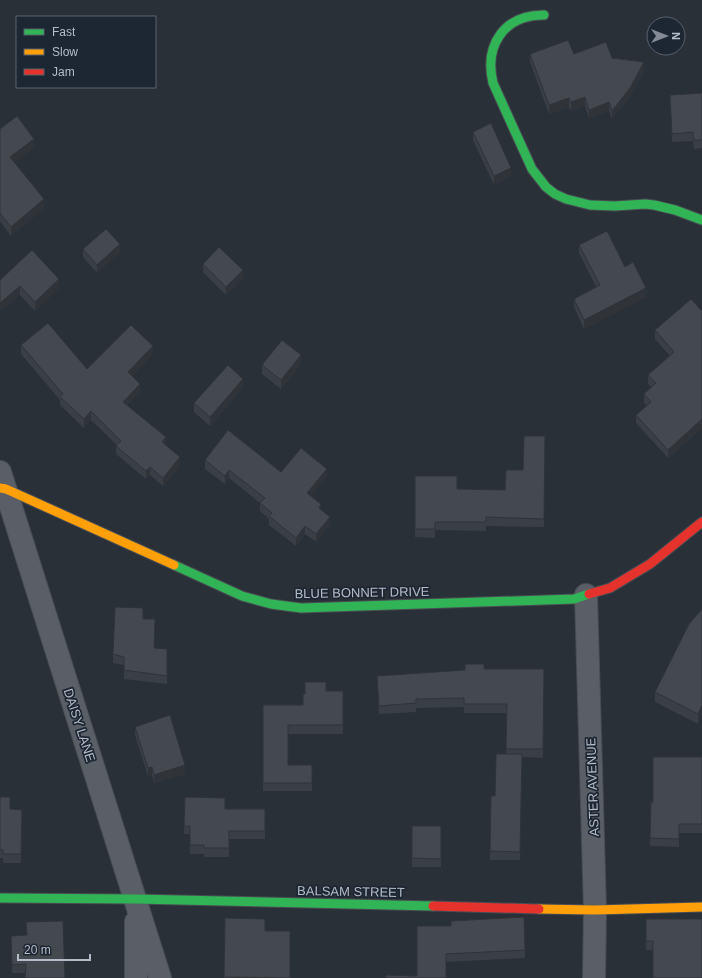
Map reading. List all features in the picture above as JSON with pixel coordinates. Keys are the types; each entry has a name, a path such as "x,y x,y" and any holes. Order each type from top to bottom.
{"street":[{"path":"544,15 531,15 517,20 504,30 494,43 490,62 493,83 523,152 536,177 554,193 582,204 602,206 647,204 675,210 702,220"},
{"name":"BLUE BONNET DRIVE","path":"2,483 242,596 271,604 301,608 574,599 610,588 650,564 702,522"},
{"name":"DAISY LANE","path":"2,483 160,978"},
{"name":"ASTER AVENUE","path":"586,596 595,910 594,978"},
{"name":"BALSAM STREET","path":"0,898 136,899 595,910 702,907"},
{"path":"136,899 136,978"}],"building":[{"path":"568,40 574,54 606,42 612,58 644,62 630,88 612,111 609,102 589,110 585,97 571,102 569,98 549,105 530,54"},
{"path":"702,93 702,140 694,140 693,132 672,134 670,95"},
{"path":"17,116 34,139 10,157 44,199 11,227 0,213 0,129"},
{"path":"491,123 511,168 494,176 473,132"},
{"path":"106,229 120,244 97,265 83,249"},
{"path":"607,231 625,267 633,262 646,288 584,320 574,299 600,285 579,245"},
{"path":"219,247 243,270 226,287 203,264"},
{"path":"32,250 59,279 35,302 20,286 0,303 0,280"},
{"path":"691,299 702,311 702,419 668,450 636,415 651,402 644,394 656,383 648,375 674,352 655,330"},
{"path":"48,323 87,369 131,325 153,346 128,372 140,384 123,402 166,437 162,442 180,457 163,478 150,467 146,471 116,446 121,441 91,411 84,419 60,397 63,394 21,345"},
{"path":"282,340 301,355 281,380 262,365"},
{"path":"228,365 243,379 210,417 194,403"},
{"path":"228,430 281,472 301,448 327,469 307,493 321,504 319,508 330,517 316,534 305,526 296,538 269,516 272,513 260,503 265,498 229,470 225,476 205,460"},
{"path":"524,436 545,436 544,519 486,517 486,522 435,522 435,529 415,529 415,476 457,476 457,489 505,490 506,470 523,470"},
{"path":"115,607 143,608 143,619 155,619 154,648 167,649 167,676 124,670 124,657 113,654"},
{"path":"702,609 702,705 698,714 655,692 689,624"},
{"path":"465,664 484,664 484,669 544,669 543,749 506,749 507,704 464,704 464,698 416,699 416,703 379,706 377,676 465,670"},
{"path":"305,682 326,682 326,691 343,691 343,725 288,725 288,765 312,765 312,783 263,783 263,705 303,705"},
{"path":"170,715 185,765 154,775 152,767 148,768 135,727"},
{"path":"496,754 522,754 520,852 490,851 491,796 495,796"},
{"path":"653,757 702,757 702,824 679,824 679,839 650,838 651,802 653,802"},
{"path":"0,797 10,797 10,809 22,810 21,854 3,854 3,850 0,850"},
{"path":"185,797 225,798 225,809 265,809 265,831 229,831 229,848 204,848 204,845 190,845 190,826 184,826"},
{"path":"412,826 441,826 441,859 412,858"},
{"path":"524,917 525,950 446,954 446,978 386,978 386,975 417,976 417,926 451,926 451,921"},
{"path":"225,918 265,919 265,931 290,931 290,978 224,977"},
{"path":"646,919 702,919 702,978 653,978 653,941 646,941"},
{"path":"63,921 65,978 25,978 26,964 12,965 11,936 27,935 26,922"}],"traffic: fast":[{"path":"544,15 530,16 518,20 508,26 500,35 492,56 491,69 493,83 532,169 546,187 555,194 566,199 590,205 654,205 675,210 702,220"},
{"path":"174,565 242,596 271,604 301,608 574,599 589,594"},
{"path":"0,898 136,899 433,906"}],"traffic: slow":[{"path":"0,488 6,489 174,565"},
{"path":"539,909 595,910 702,907"}],"traffic: jam":[{"path":"589,594 610,588 650,564 702,522"},
{"path":"433,906 539,909"}]}
